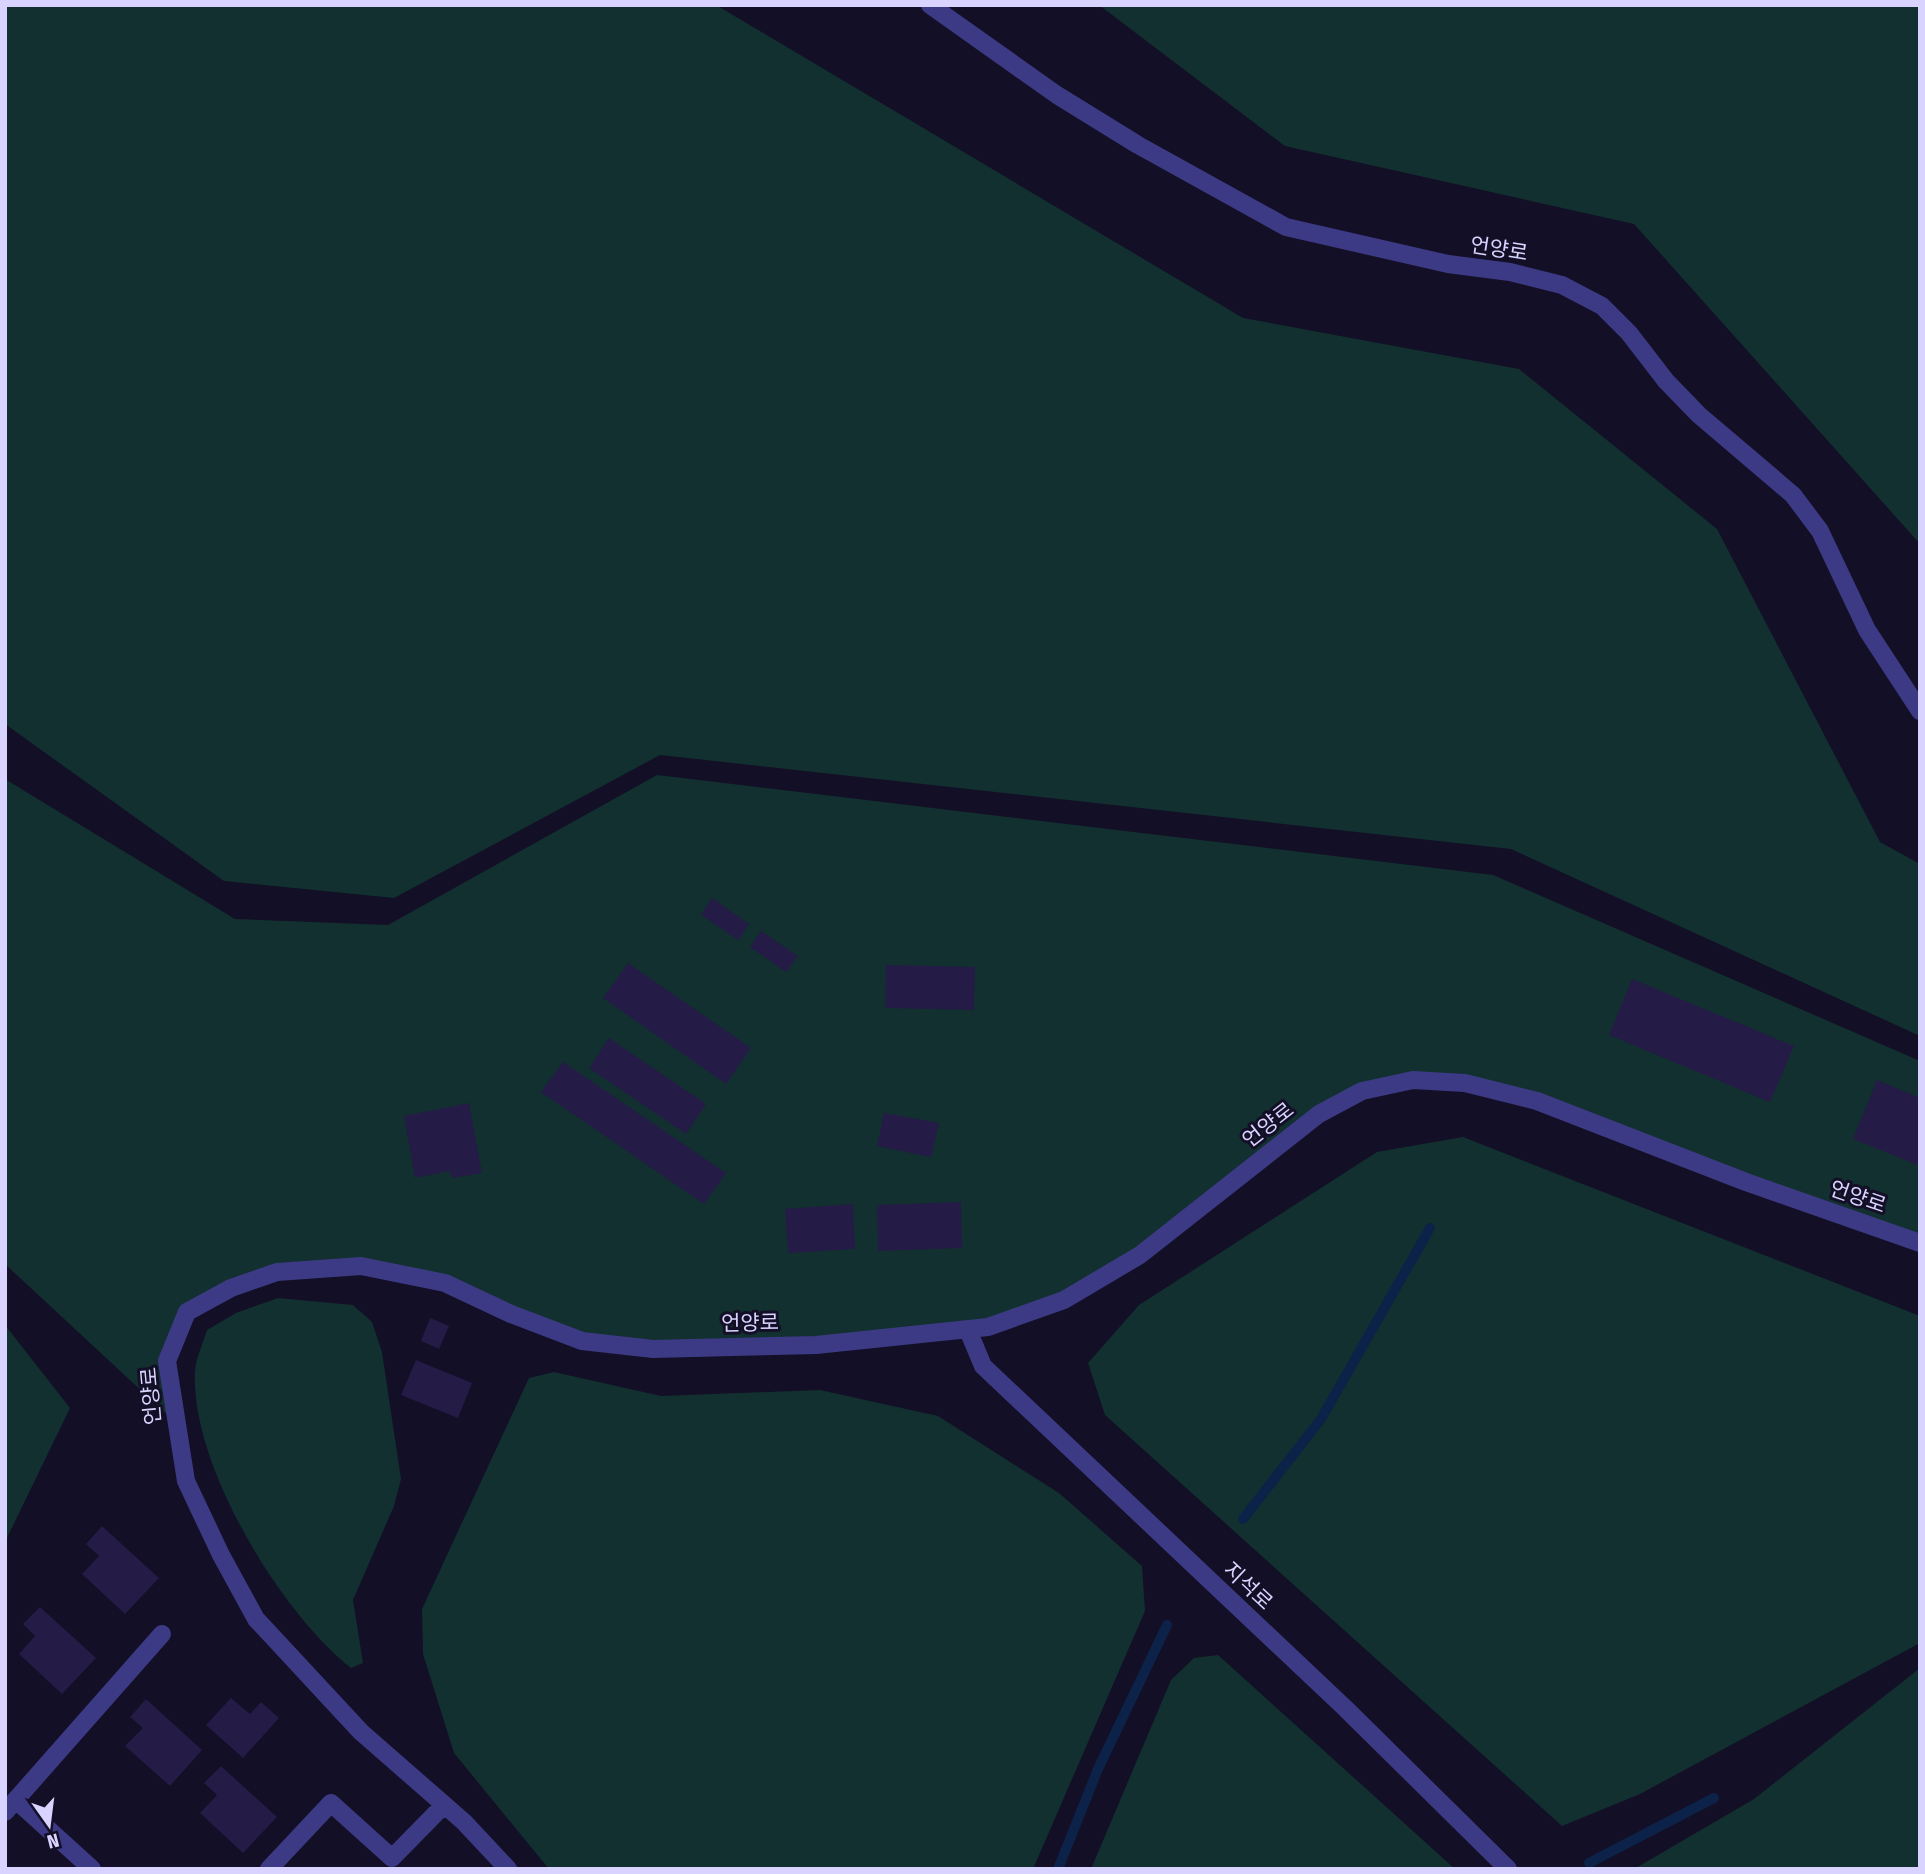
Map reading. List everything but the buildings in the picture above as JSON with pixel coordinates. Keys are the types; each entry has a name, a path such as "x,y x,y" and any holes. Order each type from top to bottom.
{"street":[{"name":"언양로","path":"930,5 1057,95 1191,176 1286,228 1448,264 1510,272 1562,285 1602,306 1629,333 1666,381 1699,415 1793,495 1820,531 1867,630 1920,711"},
{"name":"언양로","path":"508,1869 444,1805 361,1732 256,1619 221,1555 186,1481 167,1361 187,1312 231,1288 277,1272 361,1266 445,1283 511,1314 582,1341 653,1349 816,1345 988,1327 1064,1300 1140,1255 1319,1114 1362,1091 1413,1080 1465,1083 1537,1101 1746,1182 1920,1243"},
{"name":"지석로","path":"968,1330 983,1366 1345,1708 1508,1869"},
{"path":"92,1869 11,1806 162,1634"},
{"path":"269,1869 331,1803 392,1858 444,1805"}],"green space":[{"path":"5,5 716,5 1243,318 1519,369 1717,529 1880,842 1920,864 1920,1036 1511,849 660,755 394,898 224,881 5,724"},
{"path":"1099,5 1920,5 1920,544 1634,224 1285,146"},
{"path":"657,775 1493,875 1920,1061 1920,1243 1465,1083 1362,1091 1140,1255 988,1327 816,1345 582,1341 445,1283 361,1266 277,1272 187,1312 167,1361 175,1422 5,1264 5,779 235,919 388,925"},
{"path":"1463,1137 1920,1316 1920,1643 1640,1794 1562,1826 1105,1415 1088,1363 1139,1305 1377,1152"},
{"path":"278,1298 353,1305 372,1322 382,1352 401,1479 394,1506 353,1600 363,1663 351,1668 296,1611 244,1533 223,1491 207,1449 197,1408 195,1371 207,1330 236,1313"},
{"path":"5,1325 70,1408 5,1542"},
{"path":"554,1372 661,1396 820,1390 938,1416 1059,1493 1142,1566 1145,1611 1033,1869 549,1869 454,1753 423,1654 422,1609 529,1378"},
{"path":"1218,1655 1455,1869 1091,1869 1171,1680 1194,1658"},
{"path":"1920,1668 1920,1869 1634,1869 1754,1799"}],"waterway":[{"path":"1243,1519 1321,1419 1430,1228"},
{"path":"1058,1869 1098,1769 1167,1625"},
{"path":"1589,1863 1714,1798"}]}
